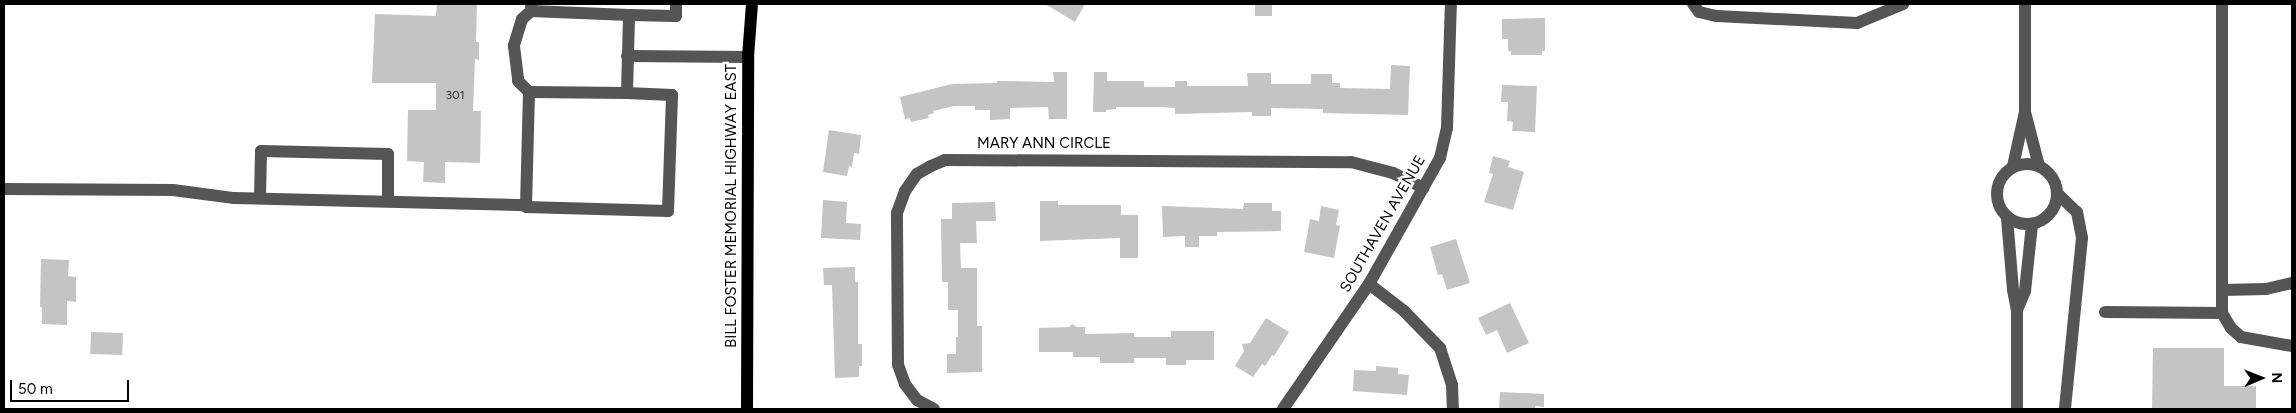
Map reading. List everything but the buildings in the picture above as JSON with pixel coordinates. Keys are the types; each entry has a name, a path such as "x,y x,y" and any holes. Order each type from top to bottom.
{"main road":[{"name":"BILL FOSTER MEMORIAL HIGHWAY EAST","path":"747,409 748,57 752,4"}],"street":[{"path":"4,189 173,190 260,198 668,211 672,95 529,92 518,82 514,46 522,19 531,8 628,15 676,16 676,4"},
{"name":"SOUTHAVEN AVENUE","path":"1283,409 1369,284 1440,158 1447,128 1452,4"},
{"path":"1693,4 1699,12 1717,16 1857,23 1903,4"},
{"path":"2013,166 2024,112 2025,10 2020,4"},
{"path":"2222,4 2222,313 2231,328 2241,337 2292,346"},
{"path":"627,93 628,15"},
{"path":"627,56 748,57"},
{"path":"526,205 529,92"},
{"path":"2024,112 2039,166"},
{"path":"260,198 261,151 388,154 388,201"},
{"name":"MARY ANN CIRCLE","path":"934,409 917,400 905,384 898,365 897,212 905,191 917,174 931,166 945,160 1351,162 1393,173 1424,188"},
{"path":"2017,409 2017,310 2013,290 2007,218 1998,203 1997,186 2006,171 2013,166 2030,163 2039,166 2052,177 2057,193 2077,212 2082,238 2065,409"},
{"path":"2007,218 2015,222 2032,224 2047,217 2053,210 2057,193"},
{"path":"2017,310 2025,291 2032,224"},
{"path":"2222,290 2266,289 2292,283"},
{"path":"1369,284 1404,311 1440,348 1452,385 1453,409"},
{"path":"2105,312 2222,313"}]}
